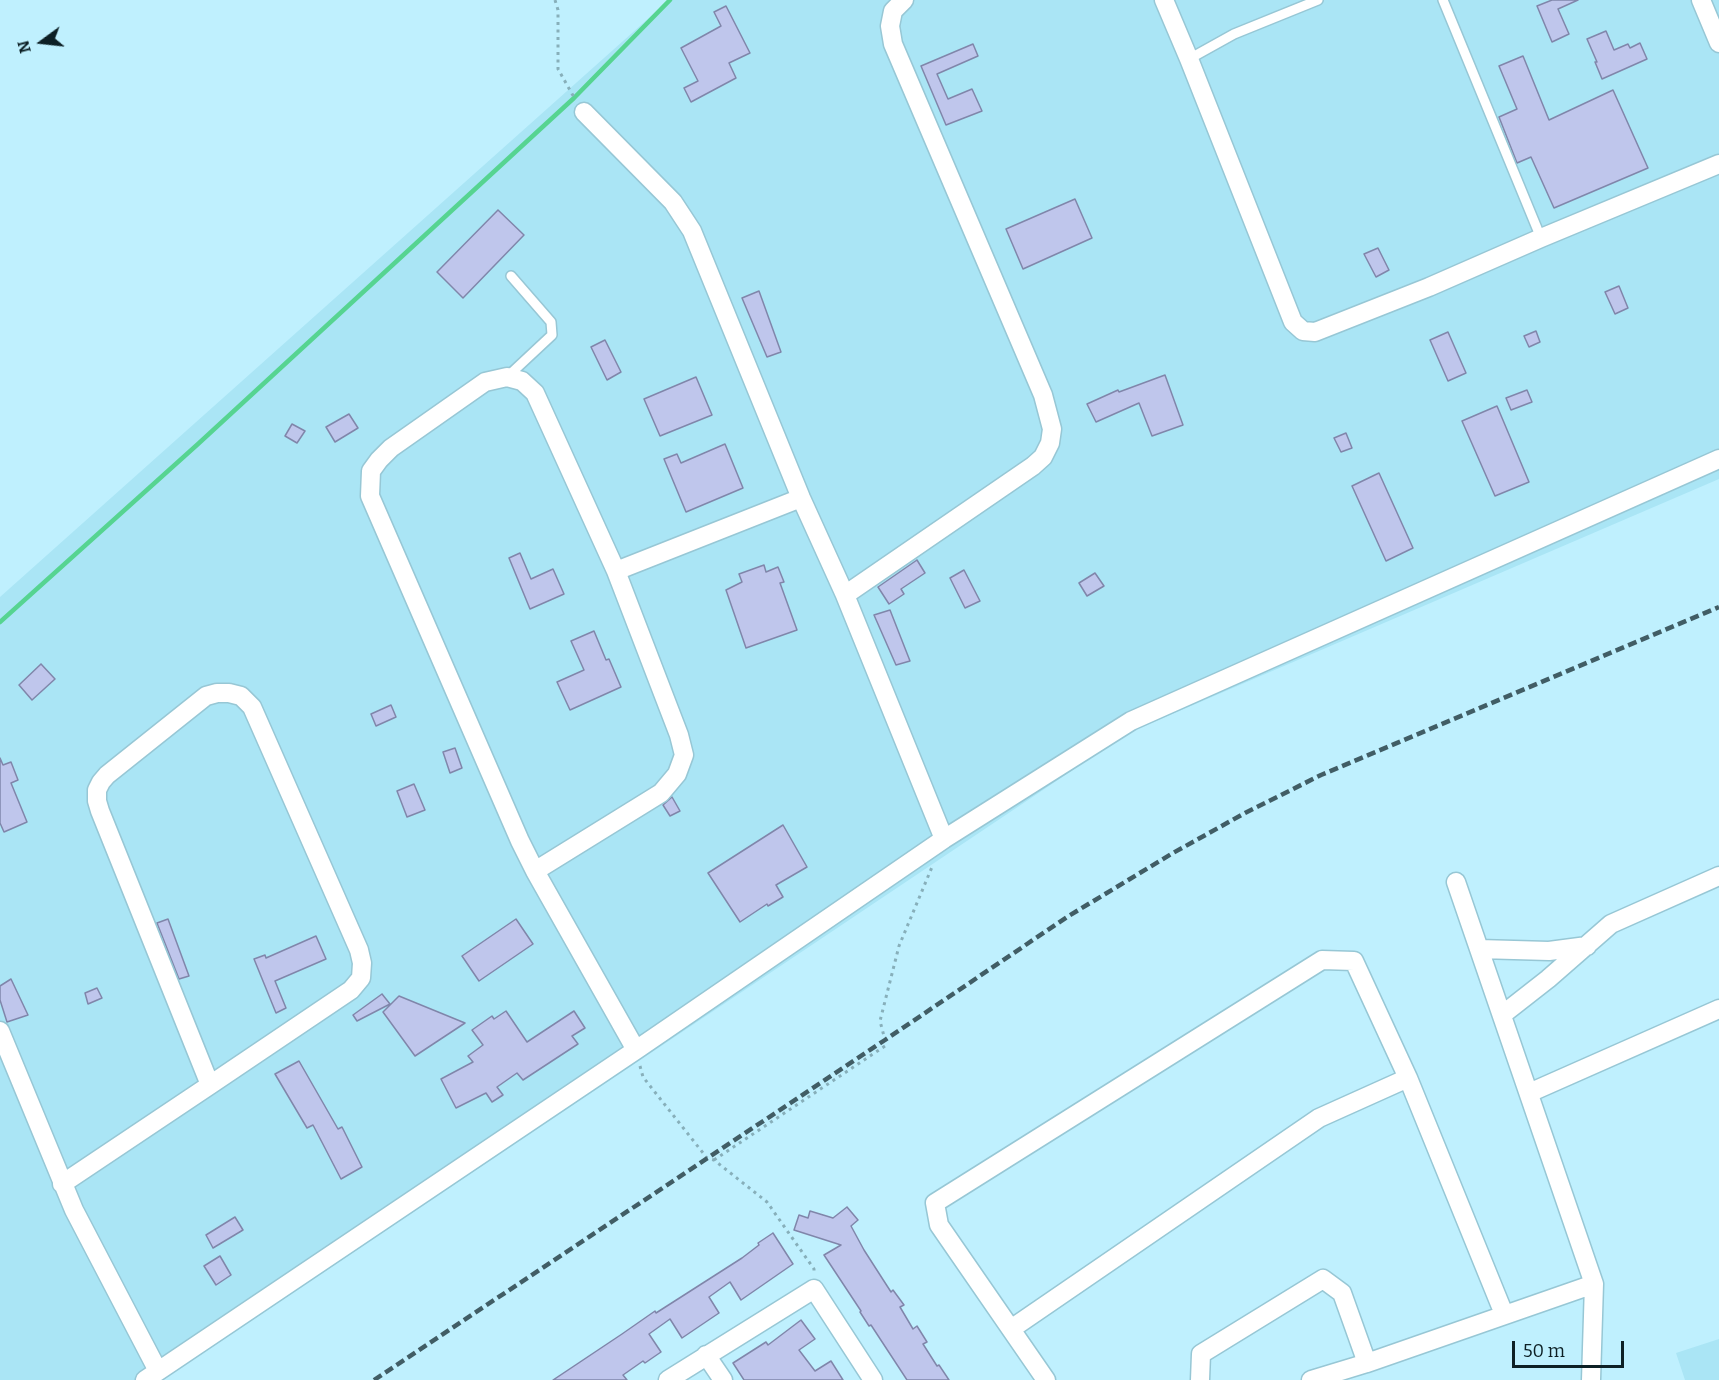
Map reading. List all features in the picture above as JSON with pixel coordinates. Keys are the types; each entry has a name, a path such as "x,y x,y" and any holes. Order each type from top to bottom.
{"street":[{"path":"845,595 1033,466 1043,457 1050,443 1052,429 1043,395 893,44 890,26 893,11 904,0"},
{"path":"1164,0 1293,322 1303,331 1315,332 1419,291 1719,164"},
{"path":"1701,0 1719,43"},
{"path":"584,112 673,202 692,231 801,498 845,595 944,839"},
{"path":"536,871 661,793 677,774 684,755 679,735 616,571 535,393 522,381 507,377 485,382 391,448 371,471 370,496 520,841 536,871 636,1050"},
{"path":"0,1031 74,1210 151,1376 636,1050 944,839 1131,721 1719,459"},
{"path":"616,571 801,498"},
{"path":"63,1184 210,1085 351,990 361,978 362,963 359,950 252,707 241,696 230,693 206,696 107,775 97,790 100,811 210,1085"},
{"path":"1502,1015 1548,979 1611,924 1719,876"},
{"path":"1456,882 1594,1284 1591,1380"},
{"path":"1479,948 1549,951 1587,946"},
{"path":"1046,1380 939,1225 935,1203 1322,960 1354,961 1408,1078 1504,1314"},
{"path":"1529,1093 1719,1009"},
{"path":"1011,1329 1319,1118 1408,1078"},
{"path":"1200,1380 1201,1354 1323,1279 1342,1293 1366,1363"},
{"path":"1311,1380 1594,1284"},
{"path":"668,1380 814,1289 873,1380"},
{"path":"705,1355 723,1380"}],"lane":[{"path":"1189,59 1234,34 1318,0"},
{"path":"1443,0 1541,238"},
{"path":"507,377 552,335 551,322 511,276"}],"path":[{"path":"555,0 558,10 558,69 584,112"},
{"path":"714,1160 885,1047 880,1021 900,946 932,866"},
{"path":"636,1050 643,1077 707,1158 714,1160 767,1202 814,1269 814,1289"}],"shaded area":[{"path":"669,0 1719,0 1719,479 1128,733 163,1380 0,1380 0,597"},
{"path":"1719,1339 1719,1380 1685,1380 1676,1353"}],"building":[{"path":"1552,0 1578,0 1558,9 1569,34 1552,42 1537,6"},
{"path":"726,6 750,53 729,63 736,78 691,102 684,88 698,81 681,48 721,26 714,12"},
{"path":"1606,31 1614,50 1628,44 1630,48 1640,43 1647,59 1602,79 1587,39"},
{"path":"973,44 978,56 937,74 948,99 972,89 982,111 946,125 921,66"},
{"path":"1523,56 1549,120 1613,90 1648,168 1554,208 1531,157 1517,163 1499,117 1517,109 1499,66"},
{"path":"1075,199 1092,238 1023,269 1006,229"},
{"path":"498,210 524,235 463,298 437,272"},
{"path":"1378,248 1389,270 1376,277 1364,254"},
{"path":"1619,286 1628,308 1615,314 1605,292"},
{"path":"759,291 781,352 767,357 742,298"},
{"path":"1536,331 1540,342 1529,347 1524,336"},
{"path":"1448,332 1466,373 1448,381 1430,340"},
{"path":"605,340 621,372 607,380 591,347"},
{"path":"1165,375 1183,425 1152,436 1139,403 1096,422 1087,404 1118,390 1119,392"},
{"path":"696,377 712,415 660,436 644,399"},
{"path":"1527,390 1532,402 1511,410 1506,398"},
{"path":"1497,406 1529,482 1495,496 1462,421"},
{"path":"349,414 358,428 335,442 326,427"},
{"path":"292,424 305,431 297,443 285,436"},
{"path":"1346,433 1352,448 1341,452 1334,438"},
{"path":"725,444 743,488 686,512 664,459 677,454 681,463"},
{"path":"1379,473 1413,548 1386,561 1352,486"},
{"path":"520,553 531,579 553,569 564,594 530,609 509,558"},
{"path":"917,560 925,573 901,589 904,594 889,604 878,587"},
{"path":"764,565 766,572 778,567 784,582 780,583 797,630 746,648 726,590 742,582 739,574"},
{"path":"964,570 980,601 965,608 950,578"},
{"path":"1095,573 1104,586 1087,596 1079,583"},
{"path":"890,610 910,661 896,665 874,615"},
{"path":"594,631 621,687 570,710 557,682 584,670 571,641"},
{"path":"41,664 55,679 32,700 19,685"},
{"path":"391,705 396,717 376,726 371,714"},
{"path":"455,748 462,768 450,773 443,752"},
{"path":"0,758 3,765 11,762 18,780 11,783 27,822 4,832 0,823"},
{"path":"414,784 425,810 407,817 397,791"},
{"path":"672,797 680,811 670,816 663,805"},
{"path":"783,825 807,867 776,885 783,897 768,906 767,904 740,922 708,873"},
{"path":"168,919 189,976 179,979 157,923"},
{"path":"516,919 533,944 479,981 462,956"},
{"path":"316,936 326,959 275,981 286,1008 276,1013 254,959 265,955 266,958"},
{"path":"11,979 28,1015 7,1022 0,1000 0,986"},
{"path":"97,988 102,998 88,1004 85,993"},
{"path":"382,994 390,1004 357,1021 353,1015"},
{"path":"399,996 465,1023 415,1056 383,1012"},
{"path":"506,1011 527,1042 574,1011 585,1028 572,1036 578,1044 523,1080 517,1073 497,1087 503,1095 492,1102 486,1093 456,1108 441,1079 473,1062 468,1056 483,1045 472,1030 492,1016 494,1019"},
{"path":"299,1061 338,1129 342,1127 362,1167 341,1179 313,1125 307,1128 275,1074"},
{"path":"847,1207 858,1220 851,1226 864,1250 891,1292 893,1290 904,1305 900,1307 913,1329 917,1326 927,1342 923,1344 949,1380 907,1380 824,1255 841,1245 794,1230 799,1215 808,1218 810,1211 833,1218"},
{"path":"235,1217 243,1230 213,1248 206,1235"},
{"path":"773,1233 793,1264 741,1300 730,1282 709,1297 719,1313 682,1338 670,1319 649,1334 661,1352 623,1375 627,1380 553,1380 655,1311 656,1313 742,1258"},
{"path":"220,1256 231,1275 216,1285 204,1266"},
{"path":"801,1320 815,1339 799,1350 815,1371 831,1361 843,1380 744,1380 733,1363 766,1342 768,1345"}],"waterway":[{"path":"0,622 198,444 574,98 670,0"}],"railway":[{"path":"374,1380 1067,917 1173,853 1245,813 1321,775 1719,607"}]}
